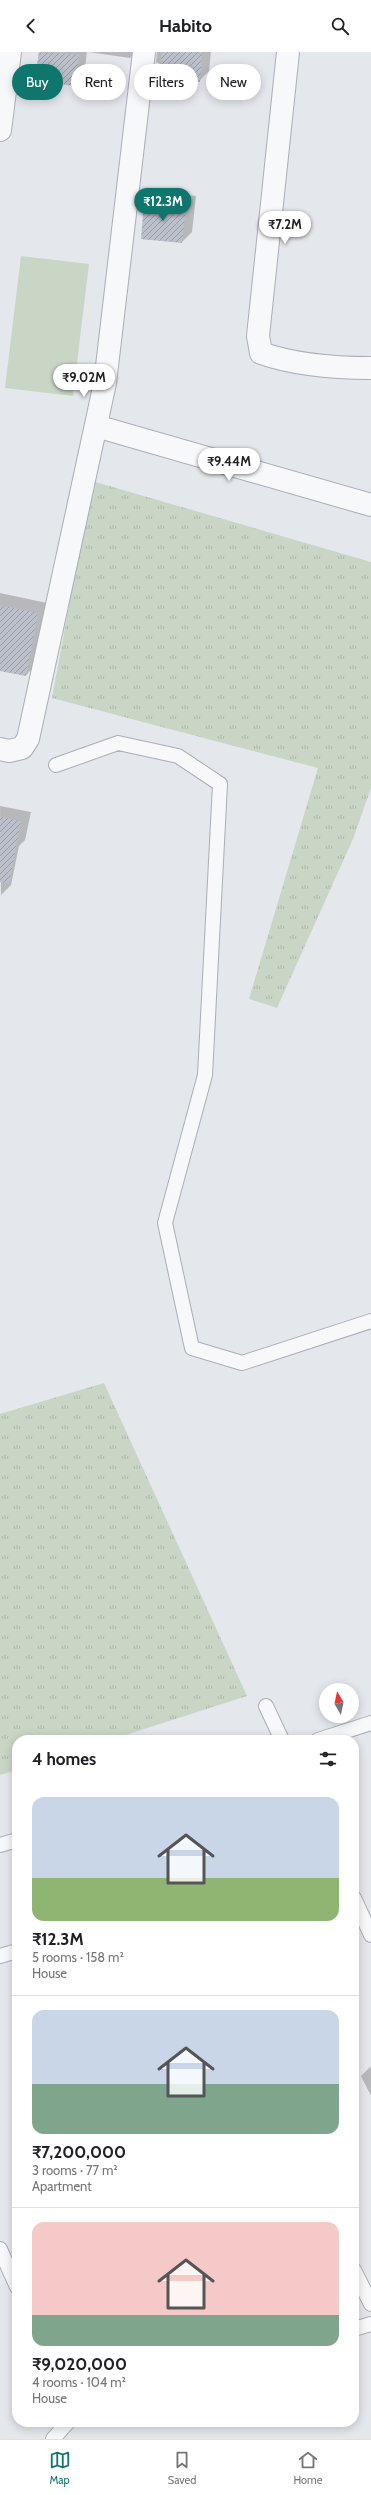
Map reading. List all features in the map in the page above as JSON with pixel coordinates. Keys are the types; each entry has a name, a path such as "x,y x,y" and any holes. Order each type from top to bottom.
{"street":[{"path":"0,130 10,52"},
{"path":"0,749 9,751 22,748 28,739 105,383 144,52"},
{"path":"288,52 258,336 261,353 280,359 352,368 371,368"},
{"path":"96,426 371,505"}],"lane":[{"path":"56,765 118,743 178,756 220,784 205,1075 165,1223 192,1348 242,1363 371,1321"},
{"path":"266,1706 280,1735"},
{"path":"333,1735 371,1722"},
{"path":"0,1845 12,1841"},
{"path":"359,1909 371,1935"},
{"path":"0,1956 12,1952"},
{"path":"0,2249 12,2276"},
{"path":"359,2280 371,2304"},
{"path":"359,2328 371,2324"},
{"path":"53,2439 64,2427"}],"green space":[{"path":"21,256 89,264 73,396 5,388"},
{"path":"92,481 371,562 371,788 353,839 277,1008 249,999 318,768 52,698"},
{"path":"104,1383 247,1696 126,1735 12,1735 12,1771 0,1775 0,1414"}],"building":[{"path":"39,52 79,54 77,64 71,64 71,86 63,85 63,64 37,64"},
{"path":"162,52 202,52 200,82 198,82 198,64 161,64"},
{"path":"144,202 186,206 182,243 141,239"},
{"path":"0,605 38,613 26,676 0,671"},
{"path":"0,817 21,821 9,883 0,882"}]}
